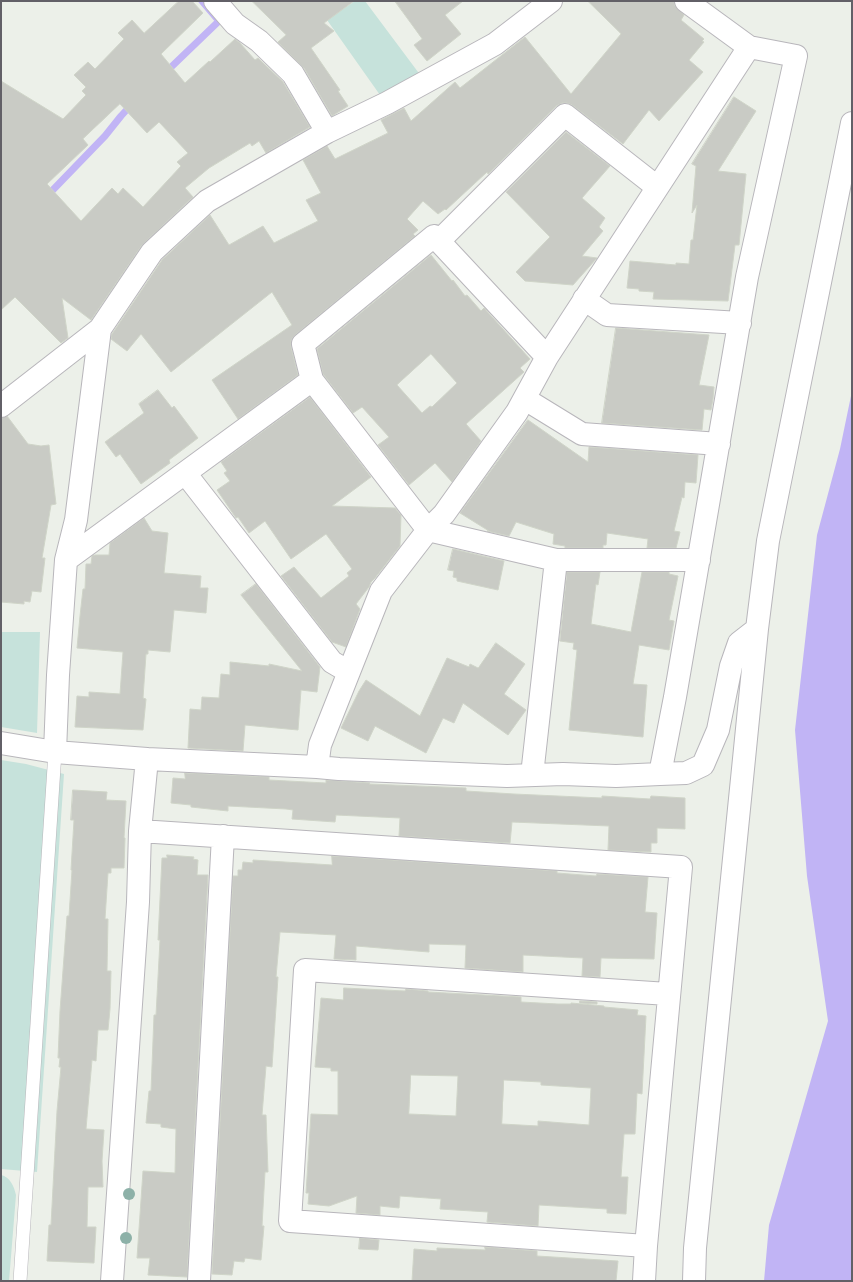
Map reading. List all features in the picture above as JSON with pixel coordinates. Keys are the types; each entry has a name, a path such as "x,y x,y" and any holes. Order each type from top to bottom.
{"street":[{"path":"215,1 235,24 259,41 293,74 327,132"},
{"path":"1,406 100,329 152,252 207,201 327,132 387,102 495,44 550,1"},
{"path":"660,774 699,560 747,277 796,56 750,47 686,1"},
{"path":"317,767 320,745 381,591 428,530 448,508 517,412 547,356 750,47"},
{"path":"439,241 565,116 657,188"},
{"path":"694,1281 695,1248 757,629 768,541 852,123"},
{"path":"547,356 434,236 304,344 312,380 428,530 556,560 699,560"},
{"path":"584,299 608,315 740,322"},
{"path":"54,752 66,560 76,520 100,329"},
{"path":"66,560 312,380"},
{"path":"525,398 582,434 719,444"},
{"path":"185,473 332,662 349,672"},
{"path":"532,774 556,560"},
{"path":"1,743 54,752 147,759 317,767 339,770 507,776 532,774 616,776 686,773 703,765 718,730 731,666 739,643 757,629"},
{"path":"112,1281 138,902 140,830 147,759"},
{"path":"140,830 681,867 668,994 644,1281"},
{"path":"199,1281 223,836"},
{"path":"646,1246 290,1221 305,970 668,994"}],"lane":[{"path":"20,1281 54,752"}],"shaded area":[{"path":"355,1 365,1 421,76 380,95 327,20"},
{"path":"852,391 852,1281 764,1281 769,1225 828,1021 807,876 795,730 817,535 840,449"},
{"path":"1,632 40,632 37,733 1,727"},
{"path":"1,760 26,764 64,774 37,1172 1,1169"},
{"path":"1,1175 11,1182 16,1195 9,1281 1,1281"}],"building":[{"path":"179,1 192,1 203,13 161,54 185,83 235,39 255,60 258,58 283,82 310,127 266,153 259,141 252,146 250,143 209,168 185,188 193,197 142,245 91,320 62,298 68,338 61,343 15,297 1,310 1,81 63,119 86,95 82,91 86,87 74,75 88,62 95,69 124,39 118,33 132,20 144,33","holes":["120,104 147,133 159,122 188,153 177,162 181,166 143,207 123,188 118,194 112,188 81,221 47,184 88,145 83,139"]},
{"path":"252,1 354,1 324,23 334,31 311,48 340,90 338,91 348,106 332,116 304,68 278,42 286,35"},
{"path":"395,1 463,1 445,15 461,34 427,61 414,45 422,39"},
{"path":"588,1 674,1 675,6 684,15 681,20 704,39 702,41 704,42 689,60 703,72 659,121 649,110 623,144 572,105 562,103 556,106 488,174 487,172 446,210 445,209 438,214 423,201 407,219 418,230 413,234 415,236 295,335 291,340 291,347 298,375 238,419 212,380 292,325 272,292 171,372 141,334 127,351 111,339 112,334 162,260 210,215 229,245 263,226 274,243 318,221 306,200 321,193 303,160 327,146 335,159 388,133 381,120 404,108 411,121 455,82 460,88 525,37 571,94 621,34"},
{"path":"734,97 756,111 718,171 746,174 739,245 735,245 728,301 653,299 654,292 639,291 639,289 627,288 630,261 676,265 676,263 689,264 691,240 693,240 697,205 692,213 696,166 692,164"},
{"path":"566,132 610,166 582,198 605,218 599,227 603,231 582,256 597,258 573,285 525,281 516,272 550,237 506,192"},
{"path":"431,255 465,296 467,295 481,311 484,308 530,359 520,368 524,372 466,424 481,441 452,482 435,463 409,485 378,445 389,437 362,407 353,413 323,374 317,349","holes":["431,354 457,383 432,407 430,406 422,413 397,385"]},
{"path":"616,328 709,335 699,385 714,387 711,410 704,409 702,430 602,423"},
{"path":"158,390 172,408 174,406 198,438 169,460 170,463 141,484 120,454 116,457 105,442 144,413 139,404"},
{"path":"310,397 371,477 332,506 395,508 401,515 400,546 371,582 356,604 360,609 346,647 332,642 281,576 294,567 321,598 349,576 347,573 352,569 326,534 291,559 265,521 249,533 238,517 236,518 217,490 230,481 224,473 227,471 221,462"},
{"path":"7,416 28,444 41,446 49,445 56,504 51,505 42,558 45,558 41,592 32,591 30,602 24,601 24,604 1,602 1,418"},
{"path":"528,420 588,462 589,447 698,455 696,483 685,482 684,498 682,497 674,531 680,532 676,548 647,548 648,539 607,533 606,545 603,545 603,548 565,548 565,546 553,544 554,534 516,522 509,536 487,531 489,531 460,513"},
{"path":"144,518 152,531 168,533 164,573 201,576 200,588 208,588 206,613 174,610 170,652 148,650 148,654 146,654 143,698 146,699 143,730 75,727 77,696 89,697 89,692 120,694 123,652 77,648 83,589 85,589 86,564 91,564 92,556 109,555 110,543"},
{"path":"453,549 504,561 498,590 457,581 457,578 453,577 454,571 448,570"},
{"path":"567,572 600,572 598,585 596,584 591,624 631,632 642,572 669,572 669,574 678,576 669,620 674,621 669,650 639,645 633,684 647,685 643,737 569,730 577,650 573,649 574,643 560,641"},
{"path":"256,584 320,667 317,692 301,690 298,730 245,725 243,751 188,748 190,709 201,710 202,697 219,698 221,674 230,675 230,662 269,666 269,664 302,671 241,595"},
{"path":"496,643 525,664 504,694 526,710 508,735 463,703 454,723 443,718 426,753 375,726 368,741 341,728 366,680 420,716 447,658 469,667 470,664 478,668"},
{"path":"185,773 269,777 269,780 326,783 326,780 370,783 369,784 466,788 466,791 514,794 602,798 602,796 650,799 651,796 685,798 685,829 657,828 657,843 651,843 651,852 608,850 609,826 512,822 510,843 399,836 400,818 336,815 335,822 292,819 293,810 286,809 228,806 228,811 171,803 173,778 185,779"},
{"path":"73,790 107,792 106,800 126,801 124,868 111,868 111,873 108,873 105,919 108,919 107,971 111,971 108,1030 98,1030 96,1061 92,1060 86,1129 104,1130 102,1161 103,1187 88,1187 87,1227 96,1227 94,1263 47,1261 49,1225 51,1225 57,1111 61,1067 59,1067 60,1058 58,1058 60,1011 72,870 74,820 71,820"},
{"path":"167,855 194,857 193,859 198,860 197,875 208,875 187,1277 148,1275 150,1258 137,1258 143,1171 175,1173 176,1129 161,1127 161,1124 146,1123 149,1091 151,1091 154,1015 156,1015 162,858 167,858"},
{"path":"332,856 557,871 557,873 596,876 597,874 648,877 645,912 657,913 654,959 601,958 600,977 582,976 583,958 523,955 523,972 465,968 466,945 429,944 429,952 356,946 356,960 334,959 336,935 280,932 276,977 278,977 272,1067 266,1066 262,1115 266,1115 268,1172 265,1172 262,1226 264,1226 261,1260 245,1258 244,1262 234,1261 232,1275 212,1274 233,876 238,876 238,870 242,870 243,862 253,863 253,860 332,865"},
{"path":"344,988 405,991 406,989 428,992 521,997 521,1002 558,1004 571,1003 604,1006 638,1010 637,1015 646,1016 642,1094 637,1093 635,1134 624,1134 621,1177 628,1177 626,1214 607,1213 607,1209 539,1205 538,1226 487,1222 488,1212 440,1209 441,1199 400,1196 399,1208 380,1206 380,1215 356,1213 357,1196 329,1206 308,1204 309,1193 306,1193 311,1114 338,1115 338,1071 331,1071 331,1068 315,1067 321,998 343,1000","holes":["411,1075 458,1076 456,1116 409,1114","504,1080 541,1082 541,1085 591,1088 589,1125 538,1121 538,1126 502,1124"]},
{"path":"580,1001 597,1002 597,1004 580,1003"},
{"path":"360,1238 379,1240 378,1250 359,1249"},
{"path":"485,1247 537,1251 537,1256 618,1261 616,1281 412,1281 414,1249 437,1251 437,1248 485,1250"}],"waterway":[{"path":"166,72 219,21 202,1"},
{"path":"47,196 105,136 132,104"}]}
